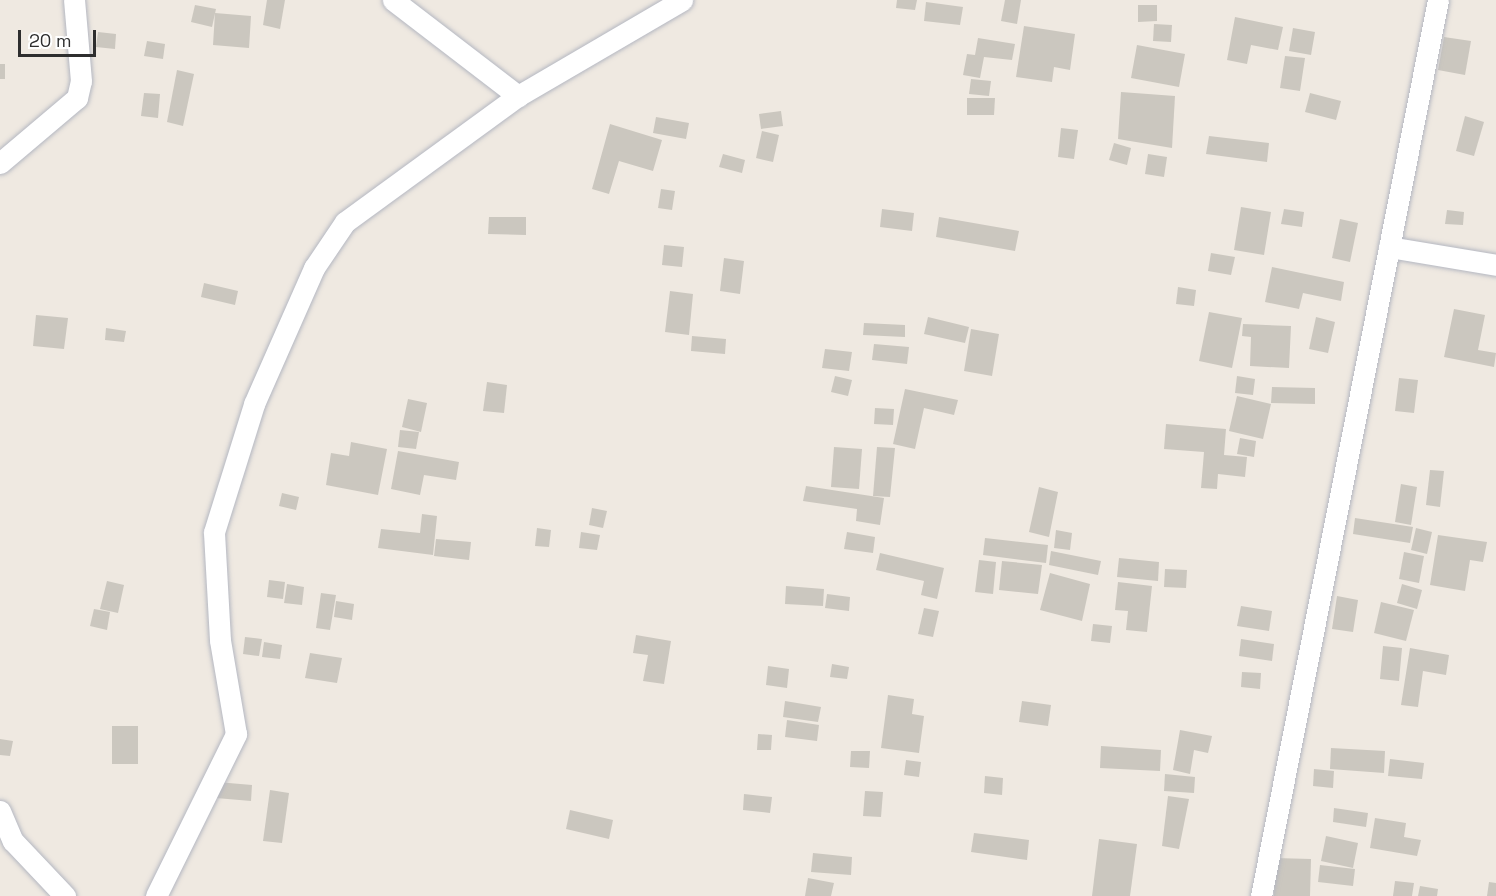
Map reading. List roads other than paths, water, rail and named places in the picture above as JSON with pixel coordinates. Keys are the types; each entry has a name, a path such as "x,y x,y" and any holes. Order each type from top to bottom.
{"street":[{"path":"0,163 77,98 81,81 74,0"},
{"path":"393,0 518,96"},
{"path":"156,896 237,734 220,640 214,532 254,404 314,268 345,222 518,96 682,0"},
{"path":"1261,896 1438,0"},
{"path":"1389,247 1496,266"},
{"path":"0,811 13,841 65,896"}]}
